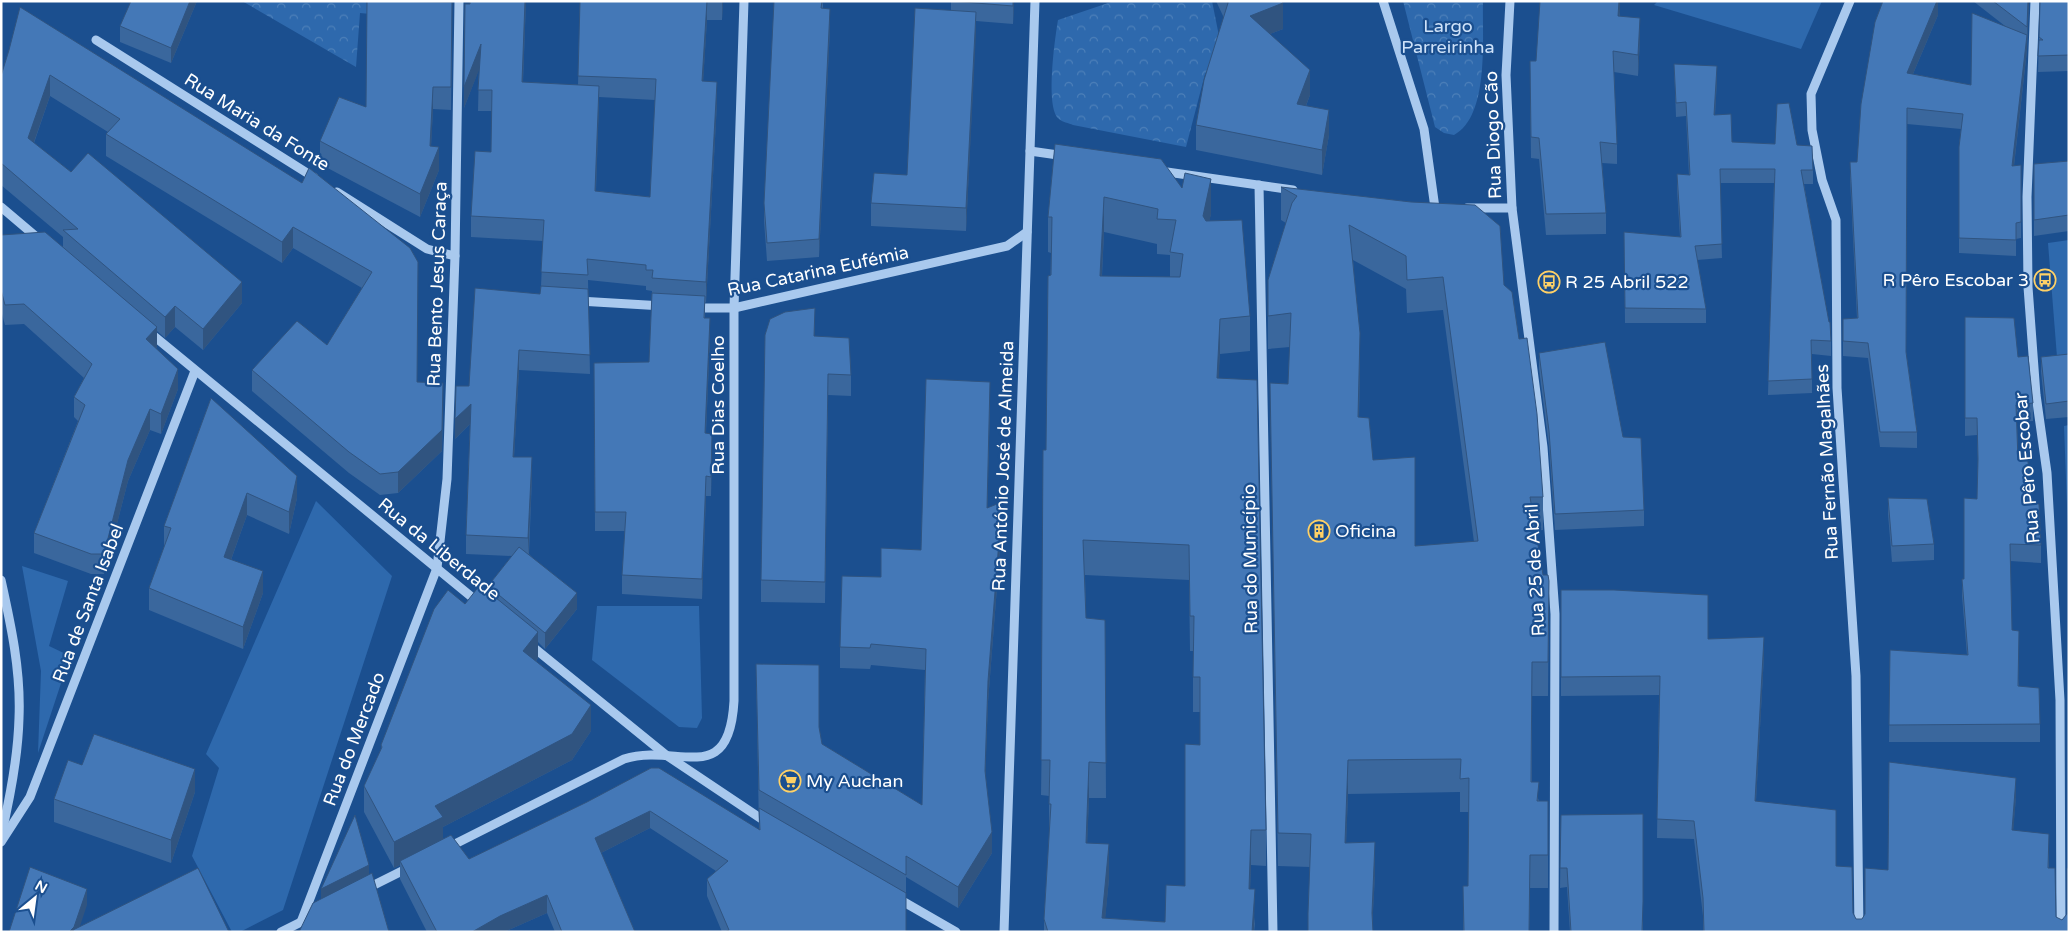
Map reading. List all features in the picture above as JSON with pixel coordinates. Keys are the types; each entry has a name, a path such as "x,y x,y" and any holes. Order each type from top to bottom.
{"street":[{"name":"Rua Bento Jesus Caraça","path":"437,568 447,479 455,256 459,1"},
{"name":"Rua Dias Coelho","path":"441,852 624,759 638,754 699,759 714,753 722,746 730,732 732,720 734,308 744,1"},
{"name":"Rua António José de Almeida","path":"1004,932 1035,1"},
{"path":"1383,1 1424,129 1445,208"},
{"name":"Rua Diogo Cão","path":"1510,1 1506,75 1512,208"},
{"name":"Rua Fernão Magalhães","path":"1850,1 1811,94 1812,130 1818,164 1836,220 1837,388 1856,676 1859,932"},
{"name":"Rua Pêro Escobar","path":"2034,1 2027,197 2028,287 2036,395 2047,472 2060,700 2061,932"},
{"name":"Rua Maria da Fonte","path":"96,40 426,249 455,256"},
{"path":"1030,151 1077,158"},
{"path":"1154,170 1308,192"},
{"name":"Rua do Município","path":"1259,185 1273,932"},
{"path":"1,207 46,245"},
{"path":"1425,207 1512,208"},
{"name":"Rua 25 de Abril","path":"1512,208 1543,447 1555,614 1554,932"},
{"name":"Rua Catarina Eufémia","path":"567,300 677,307 734,308 1006,246 1027,232"},
{"name":"Rua da Liberdade","path":"143,327 489,611"},
{"name":"Rua de Santa Isabel","path":"1,842 30,797 195,371"},
{"name":"Rua do Mercado","path":"301,922 437,568"},
{"path":"1,580 14,636 20,718 13,773 1,836"},
{"path":"520,636 666,755 777,829"},
{"path":"353,896 414,865"},
{"path":"888,892 956,932"},
{"path":"281,932 327,909"}],"green space":[{"path":"242,1 426,1 426,19 360,13 356,67"},
{"path":"1114,1 1212,1 1218,31 1218,55 1205,74 1186,147 1073,125 1060,120 1055,112 1052,72 1058,20"},
{"name":"Largo Parreirinha","path":"1403,1 1483,1 1483,54 1479,94 1474,111 1466,125 1454,135 1444,133 1435,127"},
{"path":"1658,1 1822,1 1801,49 1654,5"},
{"path":"2069,240 2069,357 2057,357 2048,243"},
{"path":"2069,425 2069,558 2064,426"},
{"path":"316,501 392,576 283,910 240,932 232,932 192,856 219,768 206,754"},
{"path":"22,566 68,581 49,646 70,656 38,753 41,671"},
{"path":"597,606 699,606 702,718 697,728 679,727 592,660"}],"building":[{"path":"131,1 190,1 171,48 120,26"},
{"path":"367,1 452,2 451,87 433,87 430,146 439,147 420,194 320,141 339,97 366,107"},
{"path":"470,1 525,1 522,82 599,86 595,191 650,197 656,79 578,76 580,1 707,1 702,81 717,82 706,282 652,278 653,270 646,270 646,265 587,259 588,275 541,272 544,220 471,216 475,151 491,152 492,90 478,90 481,44 464,87 465,4 470,4"},
{"path":"774,1 822,1 821,8 830,9 819,239 767,243 764,203"},
{"path":"951,1 1013,1 1013,6"},
{"path":"1228,1 1282,1 1283,3 1250,16 1310,70 1297,104 1329,110 1322,150 1196,125 1204,80"},
{"path":"1540,1 1619,1 1618,16 1640,18 1638,55 1613,51 1617,144 1600,142 1606,213 1546,214 1539,138 1531,137 1530,61 1536,61"},
{"path":"1883,1 1937,1 1907,73 1971,85 1972,13 2027,35 2012,166 2021,165 2021,222 2016,223 2016,240 1959,238 1959,147 1963,114 1907,108 1906,352 1917,432 1880,432 1868,343 1843,341 1843,319 1858,318 1850,162 1857,162 1861,104 1875,22"},
{"path":"1993,1 2028,1 2027,27"},
{"path":"2040,1 2069,1 2069,55 2038,56 2039,40 2043,40 2039,37"},
{"path":"20,7 302,183 309,168 410,248 418,262 417,382 443,383 442,430 398,472 380,474 349,452 252,370 297,321 327,345 372,272 293,227 282,242 106,134 120,119 50,75 28,138 71,172 88,153 242,282 203,329 175,306 165,317 63,230 78,229 1,163 1,76"},
{"path":"915,8 976,12 966,208 871,203 874,173 907,175"},
{"path":"1674,64 1717,66 1714,115 1731,114 1732,142 1775,144 1777,104 1789,103 1797,145 1812,146 1813,170 1801,170 1830,322 1831,341 1811,340 1812,379 1768,381 1775,169 1720,169 1722,244 1695,246 1706,309 1625,308 1624,232 1681,237 1677,174 1690,175 1686,102 1676,103"},
{"path":"1055,144 1161,159 1182,188 1185,173 1211,179 1203,216 1206,221 1242,220 1250,316 1220,319 1217,378 1257,380 1266,830 1251,830 1249,889 1255,889 1252,932 1048,932 1044,919 1051,804 1049,804 1050,760 1041,760 1043,450 1046,450 1048,276 1051,275 1052,217 1048,217","holes":["1104,197 1158,209 1157,219 1176,220 1170,252 1183,254 1180,277 1100,276","1083,540 1189,545 1190,616 1194,616 1193,677 1200,677 1200,745 1185,744 1185,886 1166,885 1165,922 1102,918 1109,844 1086,843 1089,762 1106,763 1105,620 1086,618"]},
{"path":"2069,161 2069,215 2034,220 2034,164"},
{"path":"1281,187 1411,202 1475,205 1500,226 1504,285 1512,292 1519,339 1527,338 1537,414 1543,497 1530,497 1543,575 1548,575 1549,581 1548,662 1532,662 1531,782 1539,782 1537,801 1548,801 1548,855 1530,855 1529,932 1464,932 1463,886 1468,886 1469,778 1460,779 1461,759 1348,760 1345,843 1375,842 1373,932 1308,932 1311,834 1278,833 1270,383 1288,384 1291,313 1268,316 1268,280 1292,203 1297,196","holes":["1349,225 1406,256 1407,280 1443,277 1478,541 1415,546 1415,457 1373,460 1369,418 1358,417 1360,333"]},
{"path":"45,232 157,327 146,339 178,369 161,414 150,409 128,460 104,554 91,554 34,533 85,405 74,397 92,364 24,304 5,305 1,290 1,235"},
{"path":"541,286 588,289 590,355 519,350 513,457 532,457 528,538 466,535 471,404 455,419 456,386 469,386 475,288 540,294"},
{"path":"652,293 705,296 704,318 710,318 705,433 712,434 711,477 706,476 702,579 622,575 626,512 595,512 594,363 649,362"},
{"path":"815,308 814,336 849,338 851,375 828,374 825,582 761,580 765,335 770,319 785,312"},
{"path":"1965,317 2014,318 2018,357 2028,356 2033,403 2016,405 2018,460 2028,461 2030,503 2039,504 2041,545 2010,544 2012,630 2019,631 2018,686 2039,688 2040,724 1889,725 1890,650 1968,655 1962,579 1964,579 1964,498 1977,499 1978,459 1977,418 1965,418"},
{"path":"1605,342 1623,437 1641,438 1644,510 1555,514 1549,431 1539,353"},
{"path":"2069,354 2069,401 2046,404 2041,357"},
{"path":"926,379 990,382 987,508 1002,502 988,681 985,771 992,832 958,887 906,856 906,875 759,790 756,664 819,665 819,727 822,744 922,805 926,649 871,644 870,648 840,647 842,576 881,577 881,548 921,550"},
{"path":"211,398 297,476 289,512 247,493 224,557 263,571 243,627 149,588 171,528 164,526"},
{"path":"1888,498 1927,499 1934,544 1892,546"},
{"path":"519,547 577,593 545,633 488,586"},
{"path":"480,585 538,632 523,651 591,705 572,734 435,806 443,817 394,842 364,786 382,747 381,745 434,609 448,590 465,604"},
{"path":"1561,590 1614,590 1708,595 1708,639 1764,637 1755,801 1836,810 1836,866 1852,867 1853,913 1856,919 1862,919 1865,914 1865,868 1888,870 1889,762 2016,778 2012,830 2049,834 2048,868 2055,868 2056,917 2062,920 2067,914 2067,868 2069,868 2069,932 1704,932 1703,898 1694,821 1657,819 1660,676 1561,677"},
{"path":"94,734 195,769 171,840 54,799 68,760 82,765"},
{"path":"651,768 659,768 760,830 759,808 906,893 906,932 725,932 729,930 707,879 728,861 650,811 595,838 635,932 562,932 547,895 500,916 472,932 437,932 400,861 451,835 469,859 587,802"},
{"path":"1643,814 1642,932 1571,932 1567,868 1560,868 1561,815"},
{"path":"355,815 369,865 321,889"},
{"path":"30,867 87,889 74,927 69,932 9,932"},
{"path":"198,868 229,932 74,932 73,930"},
{"path":"372,873 389,932 299,932 313,903"}],"place":[{"name":"R Pêro Escobar 3","path":"2045,280"},
{"name":"R 25 Abril 522","path":"1549,282"},
{"name":"Oficina","path":"1319,531"},
{"name":"My Auchan","path":"790,781"}]}
